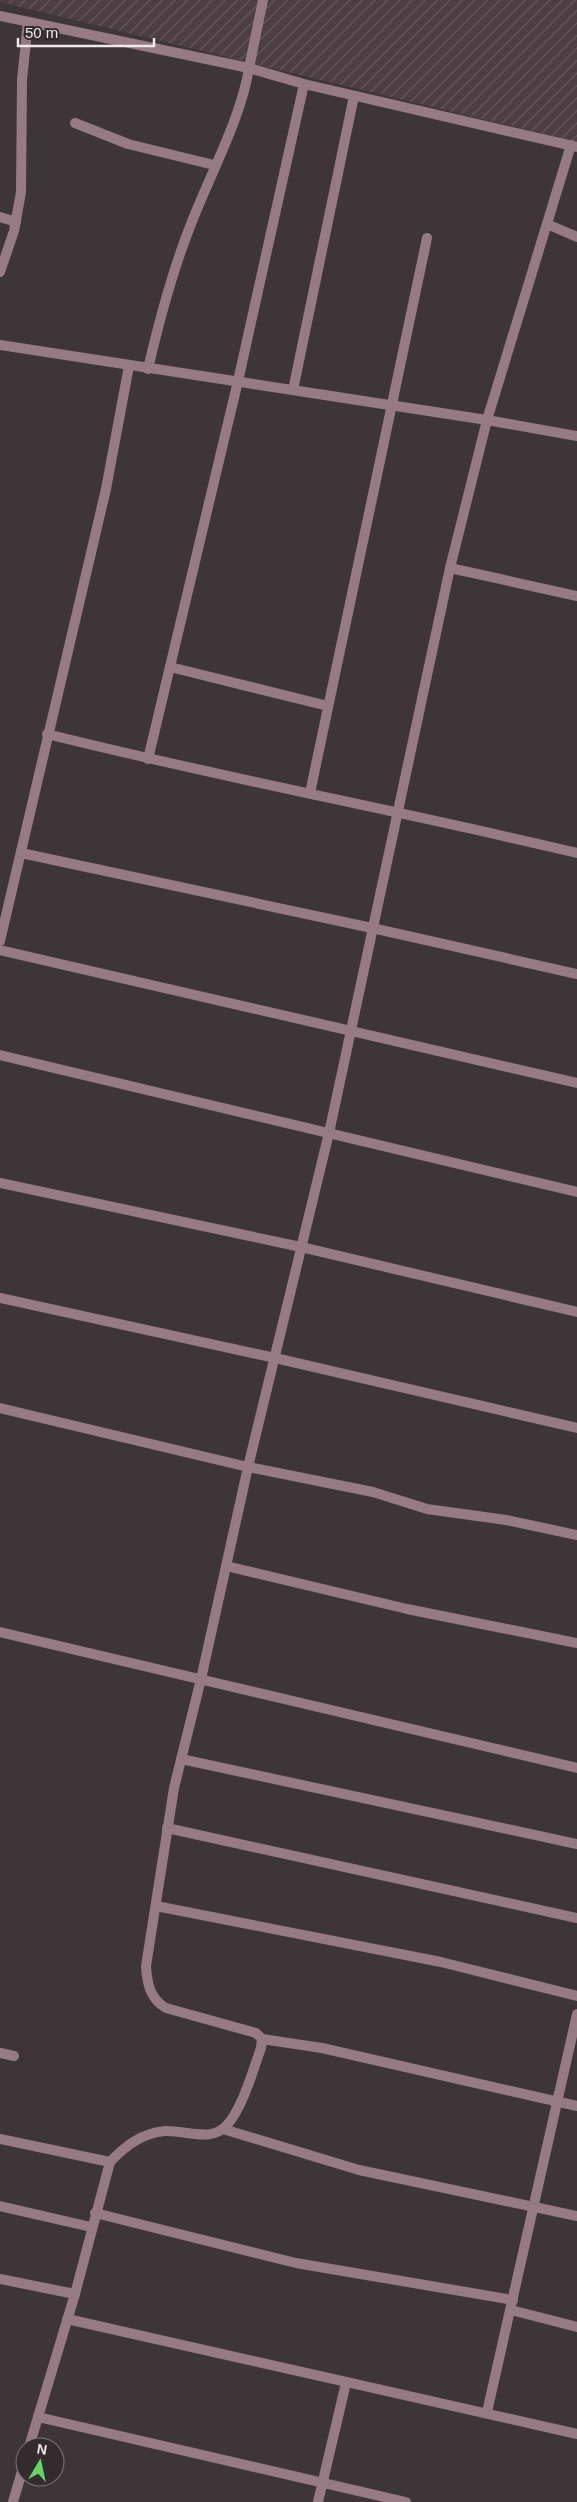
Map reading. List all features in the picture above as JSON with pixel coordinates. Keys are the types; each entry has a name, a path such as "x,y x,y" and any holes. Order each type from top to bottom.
{"street":[{"path":"148,369 159,322 180,252 242,97 263,0"},
{"path":"0,16 249,68 304,84 574,146 547,224 487,420 450,568 329,1133 248,1467 201,1679 181,1759 167,1828 146,1966 149,1989 153,1997 159,2004 175,2012 246,2029 256,2033 262,2039 322,2048 577,2106"},
{"path":"0,272 16,222 23,170 20,123 28,22"},
{"path":"148,759 238,381 304,84"},
{"path":"293,390 354,96"},
{"path":"75,123 128,144 214,166"},
{"path":"0,218 16,222"},
{"path":"547,224 577,237"},
{"path":"310,793 390,406 427,238"},
{"path":"0,345 487,420 577,436"},
{"path":"0,941 47,734 106,490 129,366"},
{"path":"450,568 577,596"},
{"path":"170,667 328,706"},
{"path":"47,734 148,759 577,852"},
{"path":"21,853 577,974"},
{"path":"0,950 577,1082"},
{"path":"0,1055 577,1192"},
{"path":"0,1183 301,1247 577,1312"},
{"path":"0,1298 275,1358 577,1428"},
{"path":"0,1408 248,1467 373,1492 445,1512 506,1520 577,1535"},
{"path":"226,1566 407,1609 577,1643"},
{"path":"0,1632 577,1768"},
{"path":"181,1759 577,1844"},
{"path":"167,1828 577,1918"},
{"path":"156,1906 441,1962 577,1996"},
{"path":"487,2412 577,2014"},
{"path":"223,2129 236,2111 261,2048 262,2039"},
{"path":"0,2053 14,2056"},
{"path":"32,2437 75,2294 91,2227 110,2162 136,2140 166,2131 208,2134 223,2129 360,2170 577,2216"},
{"path":"0,2139 110,2162"},
{"path":"0,2206 91,2227"},
{"path":"95,2213 296,2263 512,2305 577,2326"},
{"path":"0,2279 75,2294"},
{"path":"67,2319 346,2383 487,2412 577,2434"},
{"path":"318,2502 346,2383"},
{"path":"38,2417 406,2502"},
{"path":"14,2502 18,2487"}],"shaded area":[{"path":"0,0 577,0 577,142 0,2"}]}
